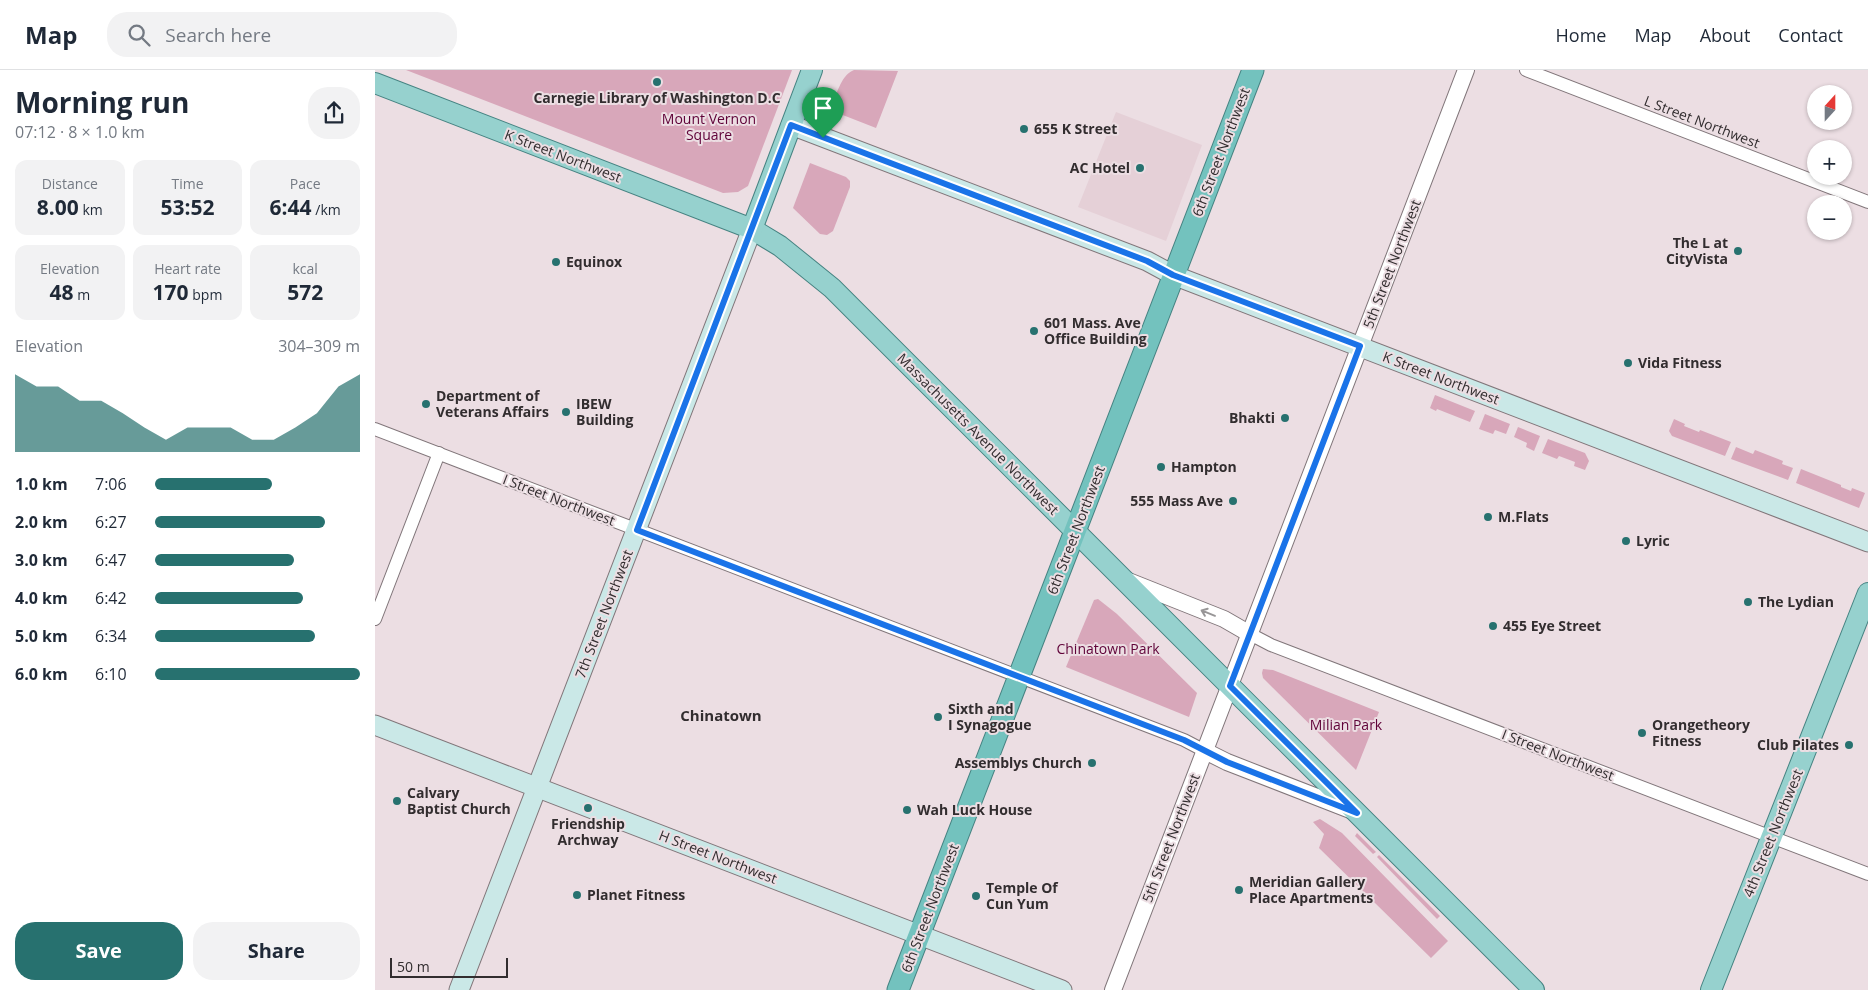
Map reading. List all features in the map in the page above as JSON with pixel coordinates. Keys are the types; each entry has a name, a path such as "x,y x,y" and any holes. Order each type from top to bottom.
{"highway":[{"name":"6th Street Northwest","path":"898,990 1253,70"}],"main road":[{"name":"7th Street Northwest","path":"459,990 812,70"},
{"name":"K Street Northwest","path":"375,83 752,229"},
{"name":"K Street Northwest","path":"791,125 1138,257 1173,275 1868,542"},
{"name":"Massachusetts Avenue Northwest","path":"752,229 792,255 832,288 1534,990"},
{"name":"4th Street Northwest","path":"1711,990 1868,593"},
{"name":"H Street Northwest","path":"375,725 1062,990"}],"street":[{"name":"5th Street Northwest","path":"1113,990 1466,70"},
{"name":"L Street Northwest","path":"1526,70 1868,202"},
{"name":"I Street Northwest","path":"375,429 1184,740 1227,762 1357,813"},
{"path":"375,619 439,454"},
{"path":"1123,579 1224,619 1250,634"},
{"name":"I Street Northwest","path":"1250,634 1271,645 1868,874"}],"shaded area":[{"path":"1116,112 1202,145 1166,241 1078,207"}],"green space":[{"name":"Mount Vernon Square","path":"406,70 792,70 748,186 738,192 723,193"},
{"path":"854,70 898,71 876,128 830,110 845,77"},
{"path":"810,163 846,177 850,181 850,187 833,231 827,235 820,234 793,208"},
{"path":"1435,395 1475,411 1470,422 1430,408"},
{"path":"1485,414 1510,424 1506,434 1495,430 1493,434 1479,429"},
{"path":"1674,419 1685,424 1684,426 1731,442 1725,456 1672,436 1669,431"},
{"path":"1518,427 1540,436 1534,451 1526,447 1527,443 1514,437"},
{"path":"1548,439 1585,453 1589,461 1585,470 1574,466 1575,462 1559,456 1557,459 1542,453"},
{"path":"1736,447 1753,454 1755,450 1783,461 1782,464 1793,468 1788,480 1731,459"},
{"path":"1801,469 1851,491 1852,488 1865,493 1859,508 1796,483"},
{"name":"Chinatown Park","path":"1098,599 1117,614 1197,693 1189,717 1066,667 1094,600"},
{"name":"Milian Park","path":"1263,669 1273,670 1379,712 1356,770 1263,678"},
{"path":"1320,819 1342,833 1448,941 1431,958 1319,848 1324,834 1313,822"},
{"path":"1357,833 1376,852 1373,854 1355,836"},
{"path":"1379,855 1440,916 1437,919 1377,857"}],"place":[{"name":"Carnegie Library of Washington D.C","path":"657,82"},
{"name":"655 K Street","path":"1024,129"},
{"name":"AC Hotel","path":"1140,168"},
{"name":"The L at CityVista","path":"1738,251"},
{"name":"Equinox","path":"556,262"},
{"name":"601 Mass. Ave Office Building","path":"1034,331"},
{"name":"Vida Fitness","path":"1628,363"},
{"name":"Department of Veterans Affairs","path":"426,404"},
{"name":"IBEW Building","path":"566,412"},
{"name":"Bhakti","path":"1285,418"},
{"name":"Hampton","path":"1161,467"},
{"name":"555 Mass Ave","path":"1233,501"},
{"name":"M.Flats","path":"1488,517"},
{"name":"Lyric","path":"1626,541"},
{"name":"The Lydian","path":"1748,602"},
{"name":"455 Eye Street","path":"1493,626"},
{"name":"Sixth and I Synagogue","path":"938,717"},
{"name":"Orangetheory Fitness","path":"1642,733"},
{"name":"Club Pilates","path":"1849,745"},
{"name":"Assemblys Church","path":"1092,763"},
{"name":"Calvary Baptist Church","path":"397,801"},
{"name":"Friendship Archway","path":"588,808"},
{"name":"Wah Luck House","path":"907,810"},
{"name":"Meridian Gallery Place Apartments","path":"1239,890"},
{"name":"Planet Fitness","path":"577,895"},
{"name":"Temple Of Cun Yum","path":"976,896"}],"district":[{"name":"Chinatown","path":"721,716"}],"route":[{"path":"791,125 823,138 1073,232 1147,261 1173,275 1360,346 1230,686 1357,813 1227,762 1184,740 637,530 791,125"}]}
